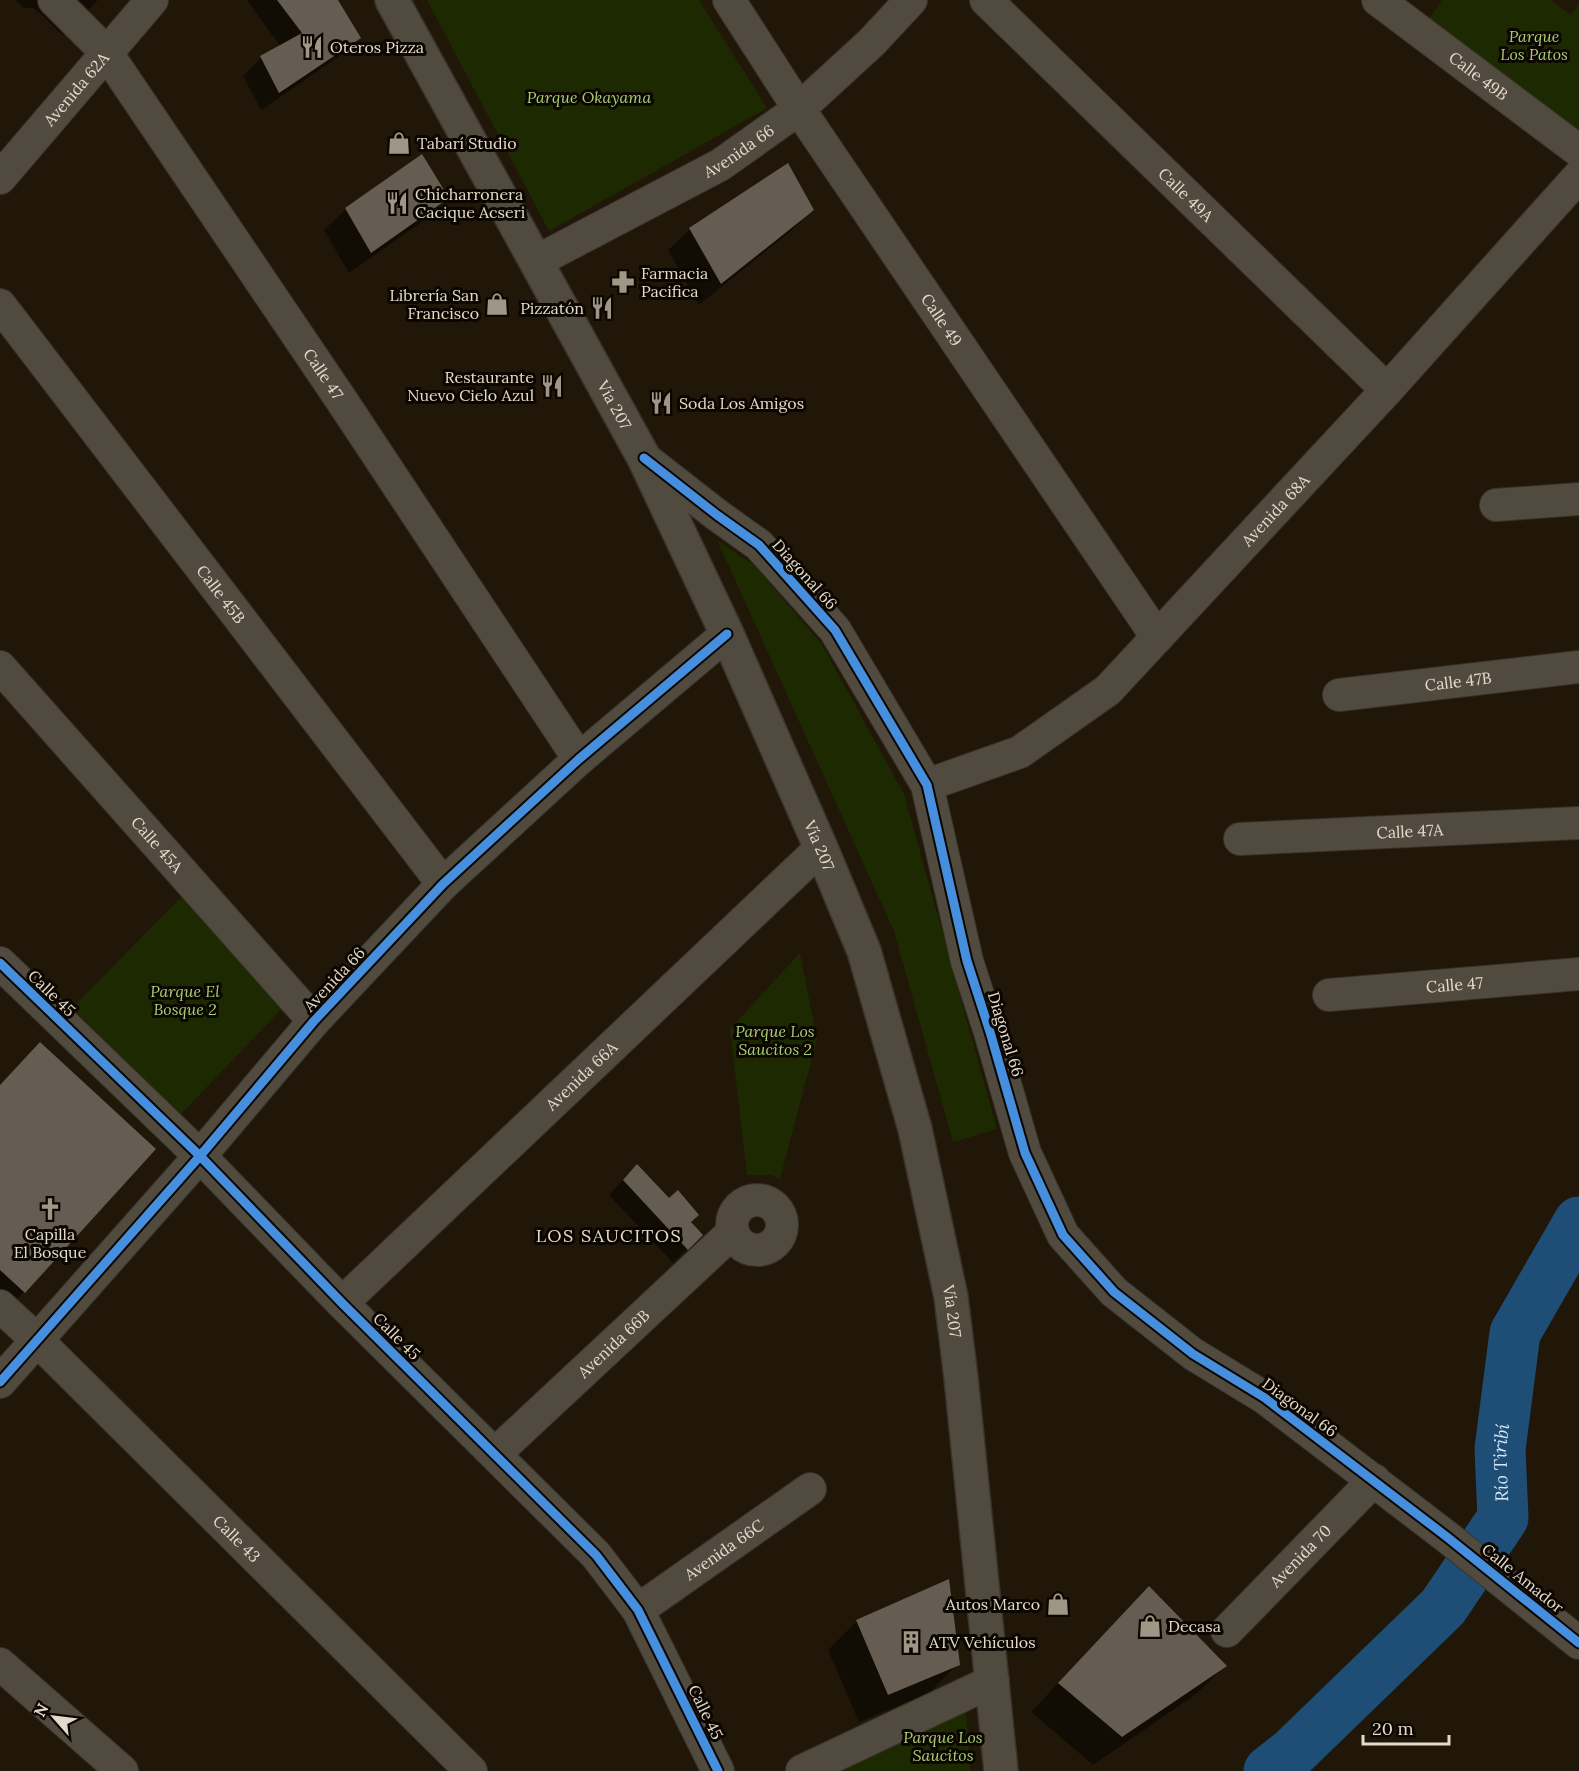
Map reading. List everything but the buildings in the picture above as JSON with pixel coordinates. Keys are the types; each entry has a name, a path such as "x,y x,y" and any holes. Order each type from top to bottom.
{"main road":[{"name":"Vía 207","path":"392,0 645,458 727,634 864,951 915,1129 951,1297 1001,1771"}],"street":[{"name":"Calle 47","path":"54,0 106,52 342,401 579,759"},
{"name":"Avenida 62A","path":"0,178 152,0"},
{"name":"Calle 49","path":"729,0 799,109 1157,637"},
{"name":"Avenida 66","path":"537,261 720,165 799,109 872,42 911,0"},
{"name":"Calle 49A","path":"986,0 1387,390"},
{"name":"Calle 49B","path":"1378,0 1579,151"},
{"name":"Avenida 68A","path":"927,785 1020,752 1108,690 1387,390 1579,176"},
{"name":"Calle 45B","path":"0,305 442,884"},
{"name":"Diagonal 66","path":"645,458 717,515 759,544 835,630 927,785 967,961 1025,1154 1063,1235 1114,1292 1193,1354 1265,1398 1448,1537"},
{"path":"1496,506 1579,499"},
{"name":"Avenida 66","path":"0,1382 200,1155 314,1021 442,884 579,759 727,634"},
{"name":"Calle 45A","path":"0,667 314,1021"},
{"name":"Calle 47B","path":"1339,695 1579,667"},
{"name":"Calle 47A","path":"1240,839 1579,823"},
{"name":"Avenida 66A","path":"342,1303 821,848"},
{"name":"Calle 45","path":"0,963 200,1155 342,1303 596,1555 638,1610 718,1771"},
{"name":"Calle 47","path":"1329,995 1579,974"},
{"name":"Avenida 66B","path":"495,1454 733,1232"},
{"name":"Calle 43","path":"0,1306 471,1771"},
{"name":"Avenida 70","path":"1227,1631 1374,1480"},
{"name":"Avenida 66C","path":"638,1610 810,1489"},
{"name":"Calle Amador","path":"1448,1537 1579,1643"},
{"path":"0,1664 122,1771"},
{"path":"801,1771 993,1681"}],"green space":[{"name":"Parque Okayama","path":"427,0 699,0 767,108 549,231"},
{"name":"Parque Los Patos","path":"1442,0 1551,0 1571,15 1579,4 1579,134 1426,23"},
{"path":"717,540 754,565 821,643 904,794 997,1129 953,1142 894,931"},
{"name":"Parque El Bosque 2","path":"192,886 294,996 179,1116 72,1008"},
{"name":"Parque Los Saucitos 2","path":"800,953 817,1039 780,1179 771,1175 747,1175 730,1029"},
{"name":"Parque Los Saucitos","path":"966,1708 970,1771 824,1771"}],"waterway":[{"name":"Río Tiribí","path":"1269,1771 1292,1753 1443,1607 1503,1518 1500,1449 1515,1333 1579,1222"}],"cycle path":[{"path":"644,458 759,545 835,630 927,785 967,961 1025,1153 1063,1235 1114,1292 1193,1354 1265,1398 1447,1537 1579,1643"},
{"path":"0,1382 200,1156 314,1021 443,884 579,759 727,634"},
{"path":"0,963 200,1156 342,1303 596,1555 638,1610 718,1771"}],"place":[{"name":"Oteros Pizza","path":"312,47"},
{"name":"Tabarí Studio","path":"399,143"},
{"name":"Chicharronera Cacique Acseri","path":"397,203"},
{"name":"Farmacia Pacifica","path":"623,282"},
{"name":"Librería San Francisco","path":"497,304"},
{"name":"Pizzatón","path":"602,308"},
{"name":"Restaurante Nuevo Cielo Azul","path":"552,386"},
{"name":"Soda Los Amigos","path":"661,403"},
{"name":"Capilla El Bosque","path":"50,1209"},
{"name":"Autos Marco","path":"1058,1604"},
{"name":"Decasa","path":"1150,1626"},
{"name":"ATV Vehículos","path":"911,1642"}],"district":[{"name":"LOS SAUCITOS","path":"609,1236"}]}
